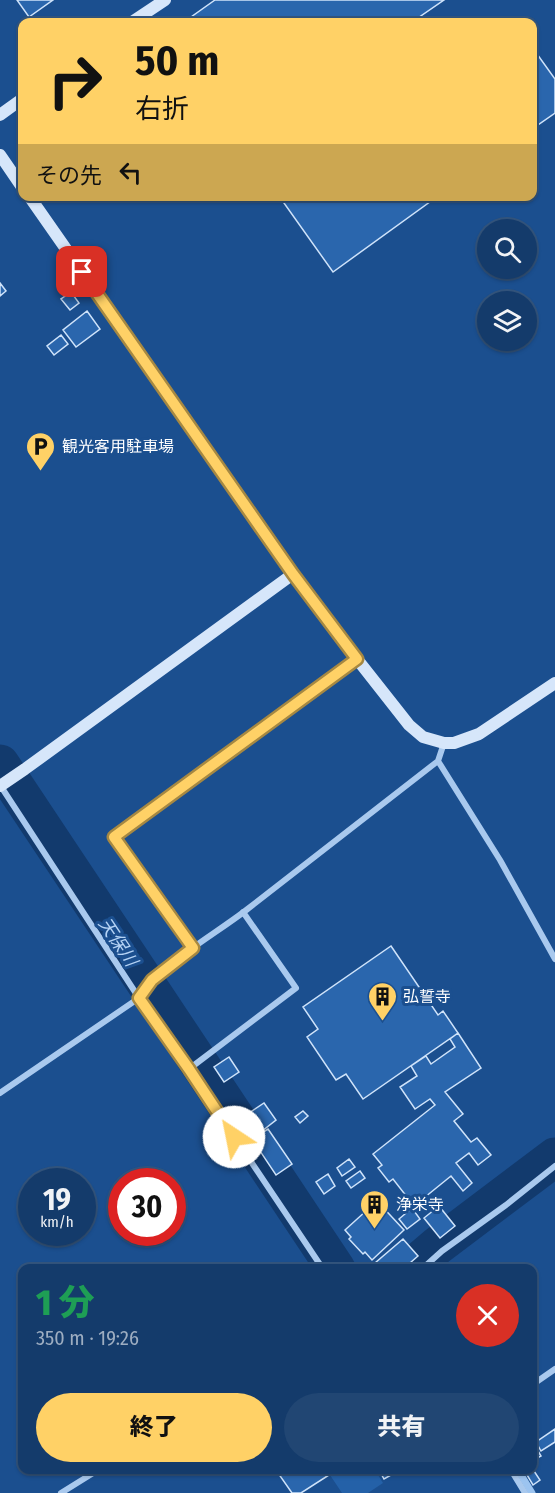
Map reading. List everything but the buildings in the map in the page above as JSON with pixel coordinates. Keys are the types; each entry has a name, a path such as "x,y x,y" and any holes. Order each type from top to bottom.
{"main road":[{"path":"138,18 165,0"},
{"path":"0,115 18,102"},
{"path":"0,155 18,181"},
{"path":"32,201 293,574 409,725 423,737 444,743 454,743 479,734 555,683"},
{"path":"5,782 293,574"}],"street":[{"path":"193,948 114,837 357,659"},
{"path":"0,1093 139,998 152,980 438,761 444,743"},
{"path":"438,761 500,860 555,959"},
{"path":"5,782 139,998 191,1066 320,1264"},
{"path":"191,1066 296,988 243,912"},
{"path":"428,1264 555,1166"},
{"path":"537,1382 555,1369"},
{"path":"61,1493 92,1474"},
{"path":"513,1474 525,1493"}],"shaded area":[{"path":"329,1474 377,1474 383,1483 368,1493 342,1493"}],"waterway":[{"name":"天保川","path":"0,764 333,1264"},
{"name":"天保川","path":"416,1264 555,1157"},
{"path":"520,1474 532,1493"}],"place":[{"name":"観光客用駐車場","path":"41,472"},
{"name":"弘誓寺","path":"382,1022"},
{"name":"浄栄寺","path":"375,1230"}],"route":[{"path":"82,272 293,574 357,659 114,837 193,948 152,980 139,998 234,1137"}]}
